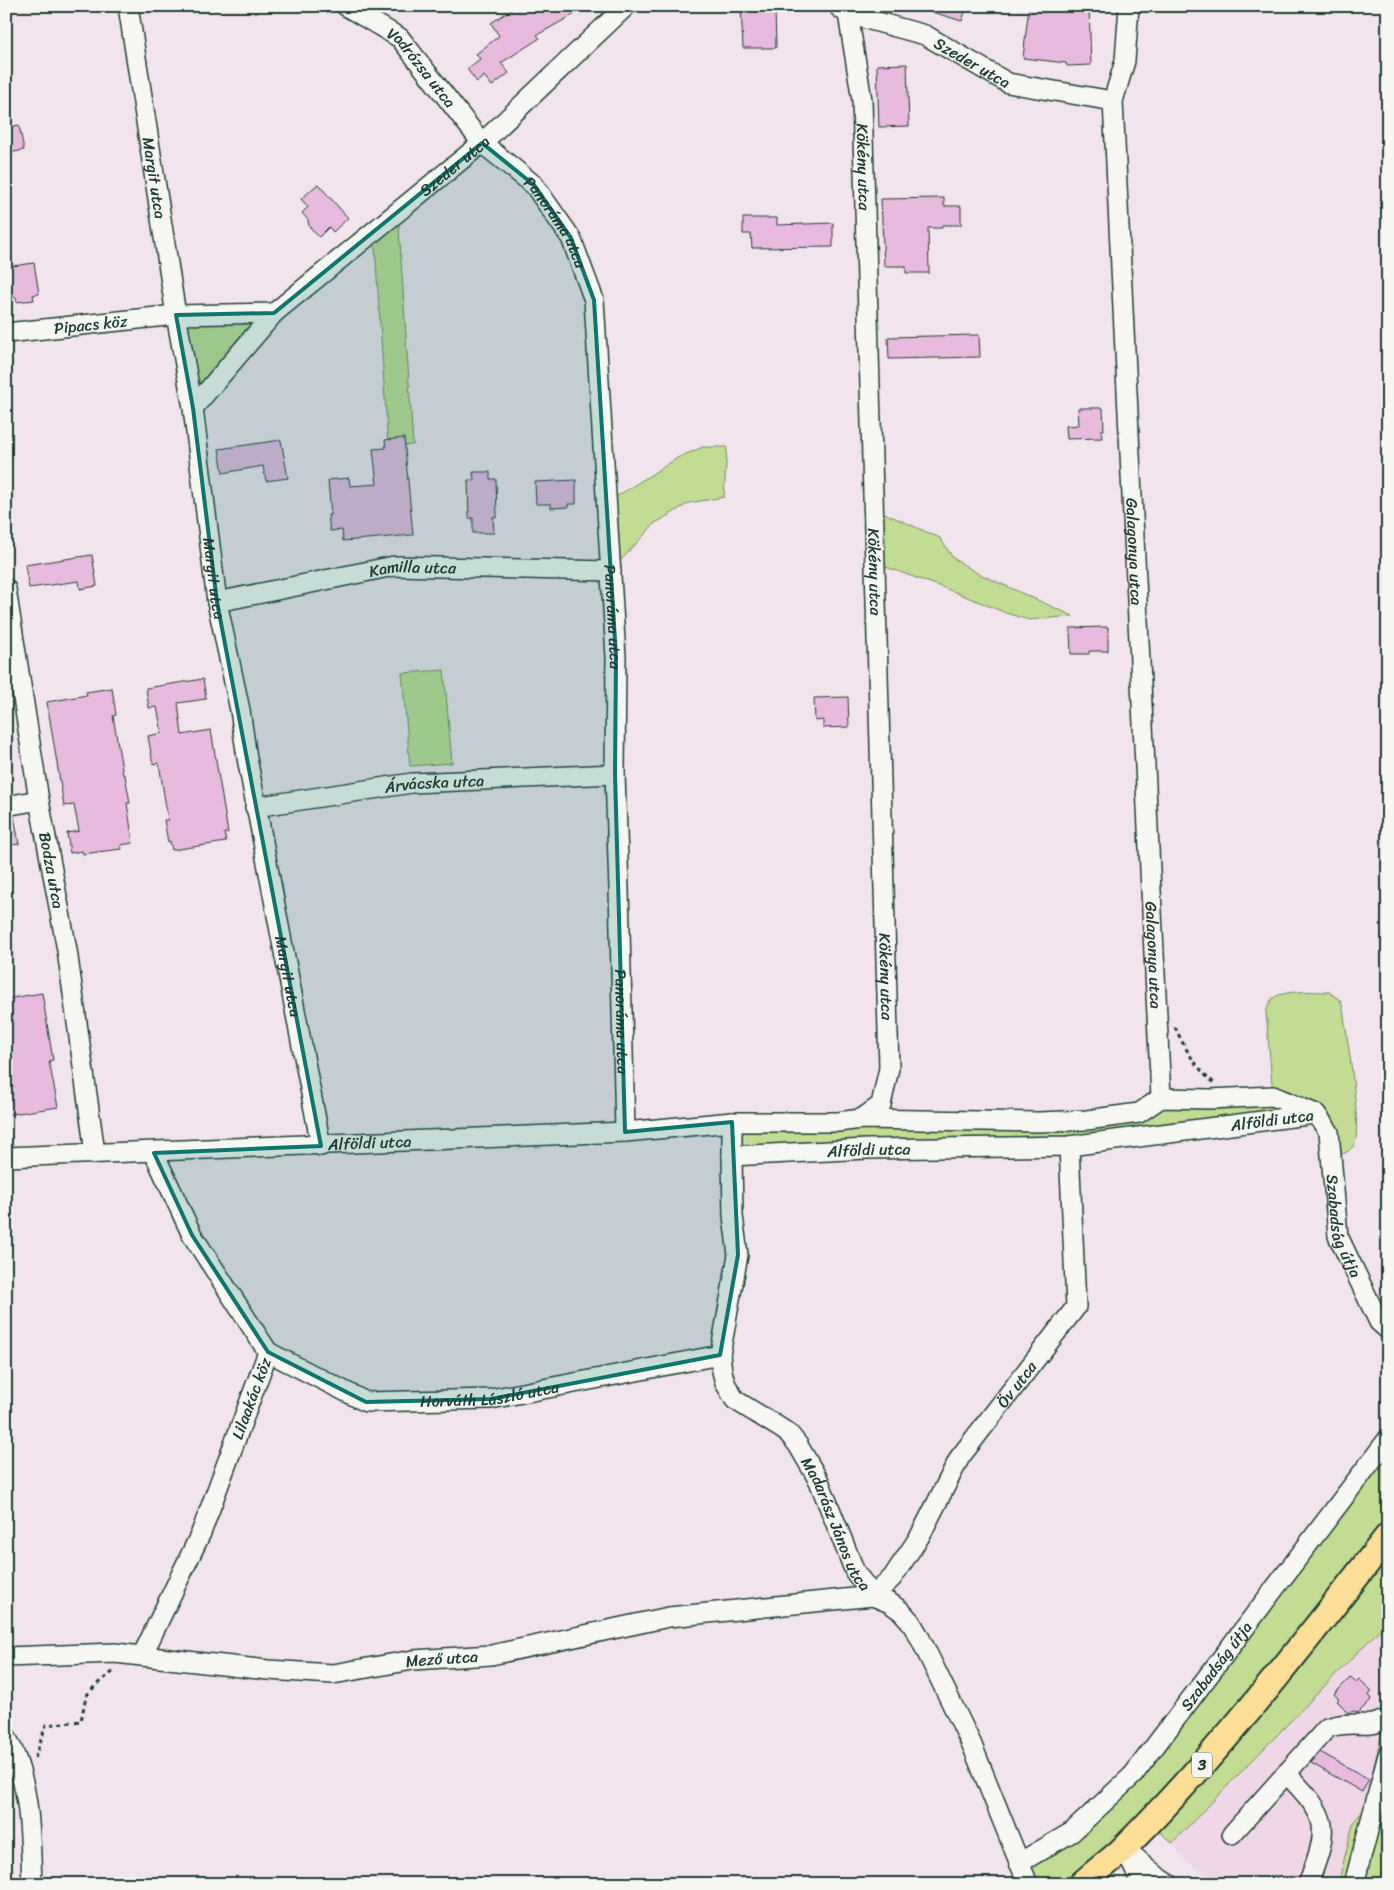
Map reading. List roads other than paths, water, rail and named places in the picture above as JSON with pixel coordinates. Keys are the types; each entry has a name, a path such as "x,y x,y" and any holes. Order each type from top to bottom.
{"main road":[{"name":"3","path":"1082,1884 1124,1848 1203,1764 1276,1678 1388,1536"}],"street":[{"name":"Margit utca","path":"128,6 176,316 193,408 217,602 240,710 246,758 321,1146"},
{"name":"Vadrózsa utca","path":"346,6 400,38 482,143"},
{"name":"Szeder utca","path":"193,408 274,313 482,143 626,6"},
{"name":"Galagonya utca","path":"1129,6 1124,61 1113,101 1162,1098"},
{"name":"Szeder utca","path":"843,10 925,35 1008,83 1113,101"},
{"name":"Kökény utca","path":"843,10 862,100 889,1068 881,1105 861,1119"},
{"name":"Panoráma utca","path":"482,143 534,185 571,238 594,300 616,657 615,774 626,1132"},
{"path":"176,316 274,313"},
{"name":"Pipacs köz","path":"6,333 176,316"},
{"name":"Kamilla utca","path":"217,602 394,566 611,571"},
{"name":"Bodza utca","path":"6,589 39,800 67,950 95,1152"},
{"name":"Árvácska utca","path":"256,807 412,783 615,774"},
{"path":"6,806 39,800"},
{"name":"Alföldi utca","path":"6,1157 95,1152 154,1153 626,1132 732,1122 838,1122 861,1119 1039,1122 1087,1120 1139,1113 1162,1098 1210,1099 1272,1096 1316,1114"},
{"name":"Alföldi utca","path":"732,1156 867,1149 1069,1146 1316,1114"},
{"name":"Szabadság útja","path":"1316,1114 1329,1132 1338,1236 1379,1322 1388,1330"},
{"path":"732,1122 732,1156"},
{"name":"Öv utca","path":"873,1596 892,1578 920,1536 960,1457 1076,1307 1069,1146"},
{"name":"Lilaakác köz","path":"142,1656 201,1533 268,1352 192,1235 154,1153"},
{"name":"Madarász János utca","path":"732,1156 733,1216 738,1254 720,1355 725,1383 735,1400 790,1435 819,1482 855,1572 873,1596 890,1603 910,1620 972,1745 1028,1884"},
{"name":"Horváth László utca","path":"268,1352 366,1402 491,1399 720,1355"},
{"name":"Szabadság útja","path":"1019,1863 1072,1832 1133,1775 1388,1439"},
{"name":"Mező utca","path":"6,1657 115,1653 268,1670 333,1674 414,1660 491,1655 668,1617 873,1596"},
{"path":"1232,1834 1327,1728 1342,1723 1374,1724 1388,1720"},
{"path":"6,1736 12,1747 25,1788 29,1820 32,1884"},
{"path":"1354,1884 1388,1755"},
{"path":"1286,1773 1309,1798 1322,1823 1324,1837 1308,1884"},
{"path":"1124,1848 1142,1884"},
{"path":"1124,1848 1169,1884"}]}
